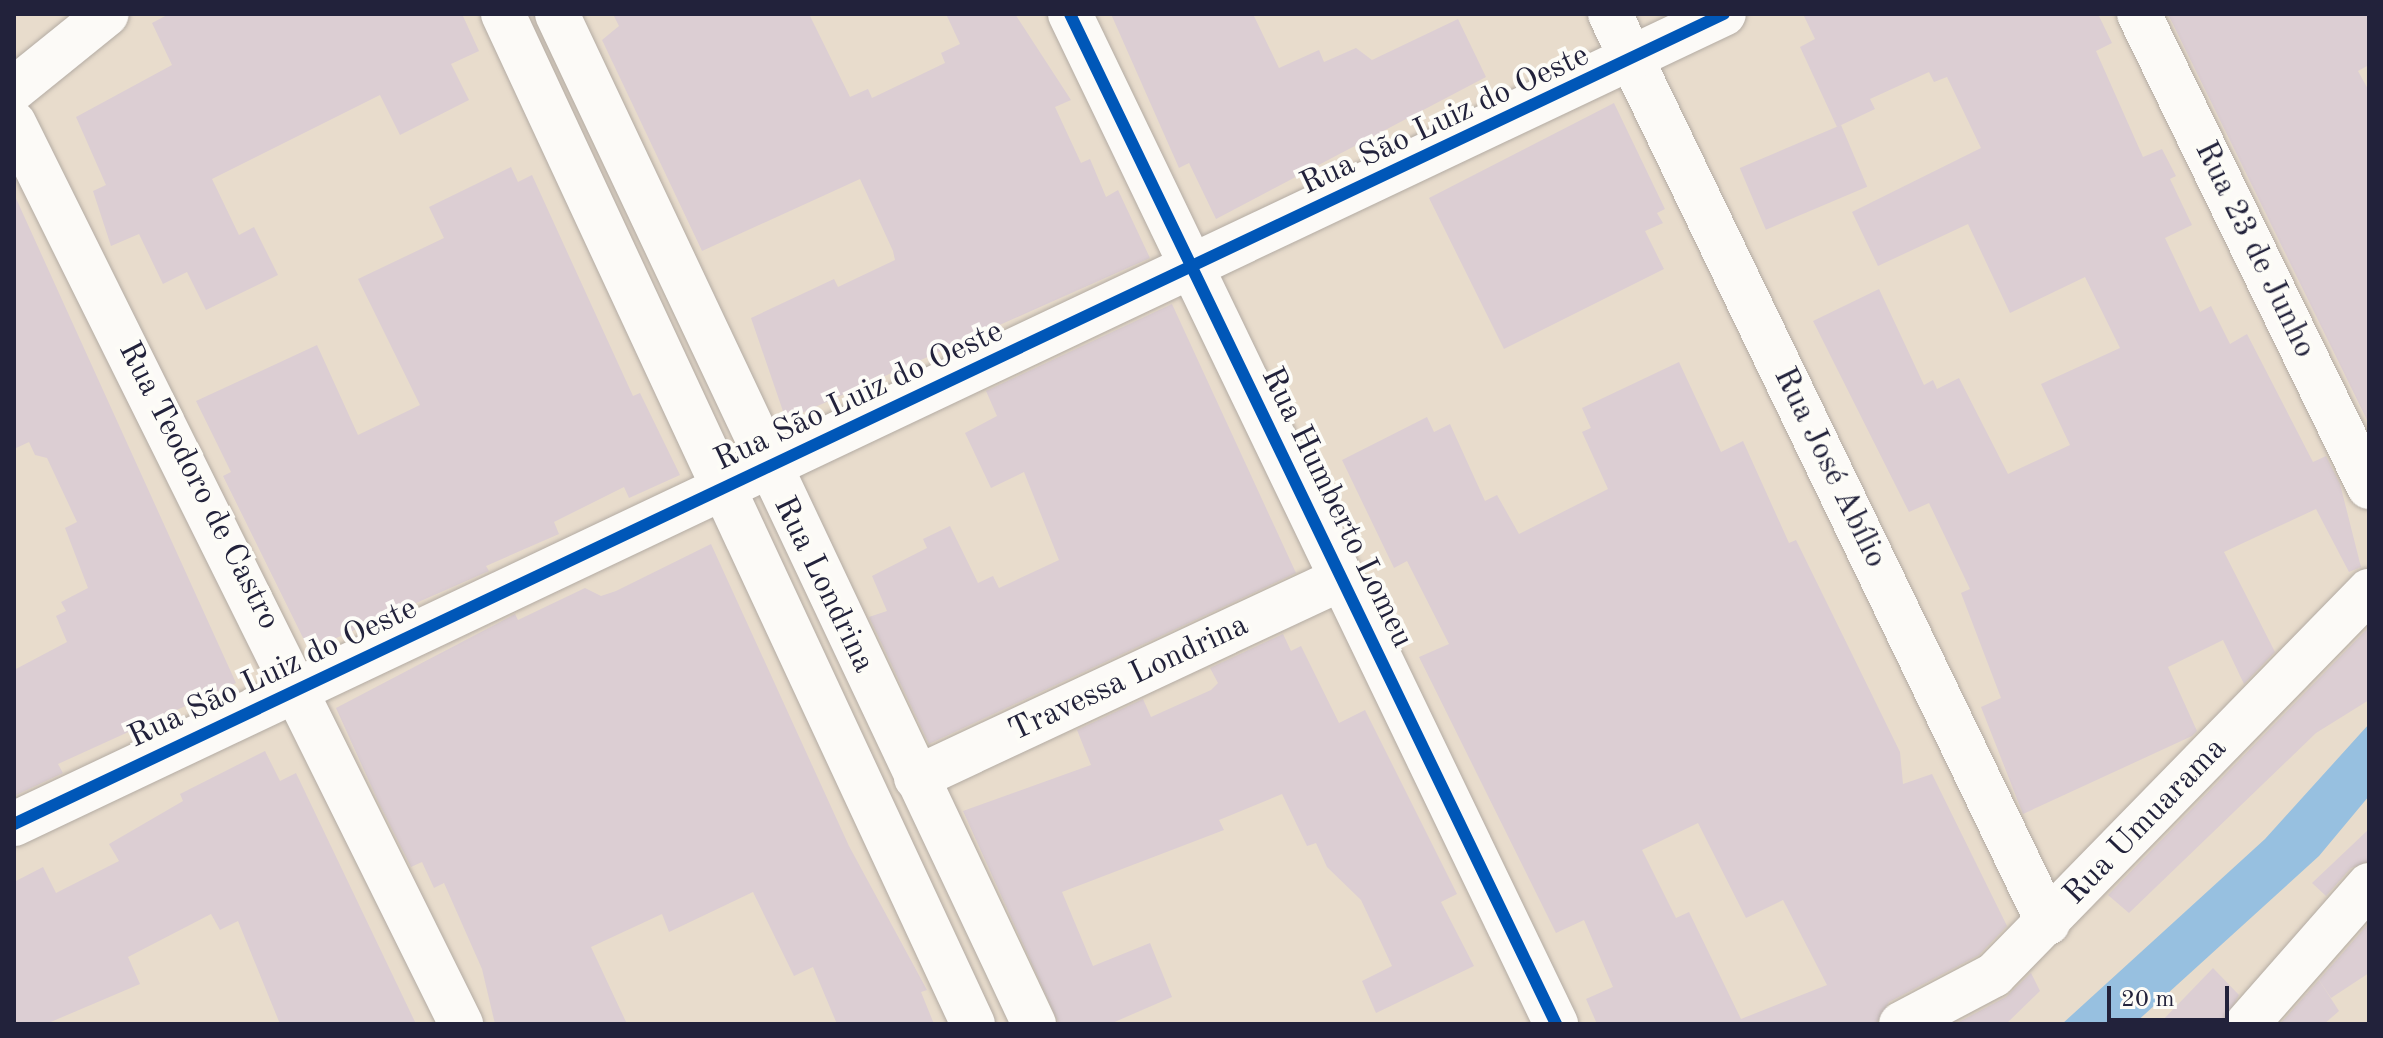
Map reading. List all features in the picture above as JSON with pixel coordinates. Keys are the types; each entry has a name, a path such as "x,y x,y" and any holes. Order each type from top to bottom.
{"street":[{"path":"14,89 107,14"},
{"name":"Rua Londrina","path":"503,14 721,490 973,1024"},
{"name":"Rua Londrina","path":"557,14 766,468 1034,1024"},
{"name":"Rua Humberto Lomeu","path":"1070,14 1556,1024"},
{"name":"Rua José Abílio","path":"1610,14 2048,923"},
{"name":"Rua São Luiz do Oeste","path":"14,824 1192,270 1633,61 1724,14"},
{"name":"Rua 23 de Junho","path":"2139,14 2369,487"},
{"name":"Rua Teodoro de Castro","path":"14,123 301,689 461,1024"},
{"name":"Travessa Londrina","path":"916,778 1341,579"},
{"name":"Rua Umuarama","path":"1901,1024 1994,975 2369,591"},
{"path":"2247,1024 2369,885"}],"water":[{"path":"2369,724 2369,796 2319,856 2134,1024 2062,1024 2265,839"}],"building":[{"path":"169,14 462,14 479,51 451,64 469,100 400,135 380,95 212,179 239,235 254,227 278,275 206,310 187,272 163,284 139,234 111,246 93,191 106,185 76,117 172,65 152,23"},
{"path":"613,14 809,14 850,97 868,89 872,98 945,63 941,53 960,44 946,14 1015,14 1071,100 1055,107 1081,163 1090,159 1106,197 1118,190 1150,258 786,420 751,318 834,279 838,287 895,260 893,251 860,179 702,251 602,40 619,26"},
{"path":"1111,14 1253,14 1279,68 1319,50 1324,62 1356,48 1372,60 1458,19 1486,77 1216,219 1189,163 1179,168"},
{"path":"1803,14 2098,14 2112,43 2096,51 2143,157 2162,149 2176,176 2170,179 2192,225 2165,238 2200,312 2211,306 2230,344 2247,334 2313,462 2326,456 2340,484 2361,567 2349,572 2316,509 2224,552 2275,652 2244,684 2223,640 2168,667 2197,731 2023,814 1981,707 2001,698 1961,593 1970,589 1929,503 1909,512 1813,321 1879,289 1924,385 1933,380 1937,389 1959,378 2008,474 2070,445 2041,384 2120,348 2085,277 2010,313 1968,224 1878,266 1852,212 1981,148 1947,77 1934,82 1929,72 1870,99 1875,109 1837,127 1800,47 1815,39"},
{"path":"2168,14 2369,14 2369,65 2358,71 2369,91 2369,424"},
{"path":"1614,103 1665,209 1657,213 1663,223 1645,231 1664,269 1504,349 1429,198"},
{"path":"1841,125 1867,187 1766,230 1740,168"},
{"path":"511,167 518,182 532,175 633,396 640,393 680,475 629,498 624,487 554,522 559,534 486,566 489,571 309,650 223,476 231,472 196,401 317,345 358,435 420,405 358,279 444,238 429,207"},
{"path":"14,194 236,683 58,764 63,773 14,796 14,670 67,642 56,616 66,611 61,602 88,588 65,528 77,522 47,458 35,455 29,442 14,449"},
{"path":"1172,304 1296,573 929,744 869,617 887,611 872,576 927,548 923,539 950,526 978,583 993,576 999,588 1059,560 1024,472 991,488 965,433 997,416 986,391"},
{"path":"1679,362 1721,452 1743,441 1789,543 1796,540 1900,752 1903,784 1932,774 2007,926 1979,955 1889,1002 1876,1024 1597,1024 1586,999 1613,987 1584,920 1556,933 1419,657 1449,644 1407,561 1394,568 1342,460 1427,417 1434,432 1450,424 1485,501 1497,495 1519,534 1608,489 1582,432 1591,428 1582,408","holes":["1698,823 1746,918 1783,900 1827,985 1741,1019 1689,912 1676,918 1642,850"]},
{"path":"711,544 849,846 927,990 921,992 934,1024 837,1024 813,967 794,976 753,892 669,932 662,914 591,947 627,1024 495,1024 482,969 444,883 434,888 422,862 411,867 377,799 336,708 515,614 518,620 585,588 601,596 616,591"},
{"path":"2369,627 2369,700 2316,733 2129,913 2108,895"},
{"path":"1283,634 1291,651 1301,646 1339,723 1365,710 1457,894 1441,902 1474,966 1376,1013 1362,981 1392,966 1361,900 1327,867 1316,843 1307,846 1282,794 1219,820 1224,830 1062,892 1093,966 1150,943 1172,997 1110,1024 1059,1024 963,811 1091,765 1077,730 1143,699 1151,717 1211,690 1218,683 1210,668"},
{"path":"265,751 280,781 296,773 416,1024 280,1024 238,921 220,930 211,914 128,957 140,984 46,1024 14,1024 14,882 43,867 56,893 119,861 109,844 183,801 180,794"},
{"path":"2369,829 2369,861 2351,868 2326,896 2312,883"},
{"path":"2369,923 2369,973 2331,998 2319,980"},
{"path":"2213,968 2239,995 2223,1024 2159,1024"},
{"path":"2031,973 2040,991 2006,1024 1955,1024 2006,997"},
{"path":"2319,980 2339,1011 2324,1024 2280,1024"}],"cycle path":[{"path":"1070,14 1556,1024"},
{"path":"14,824 1724,14"}]}
